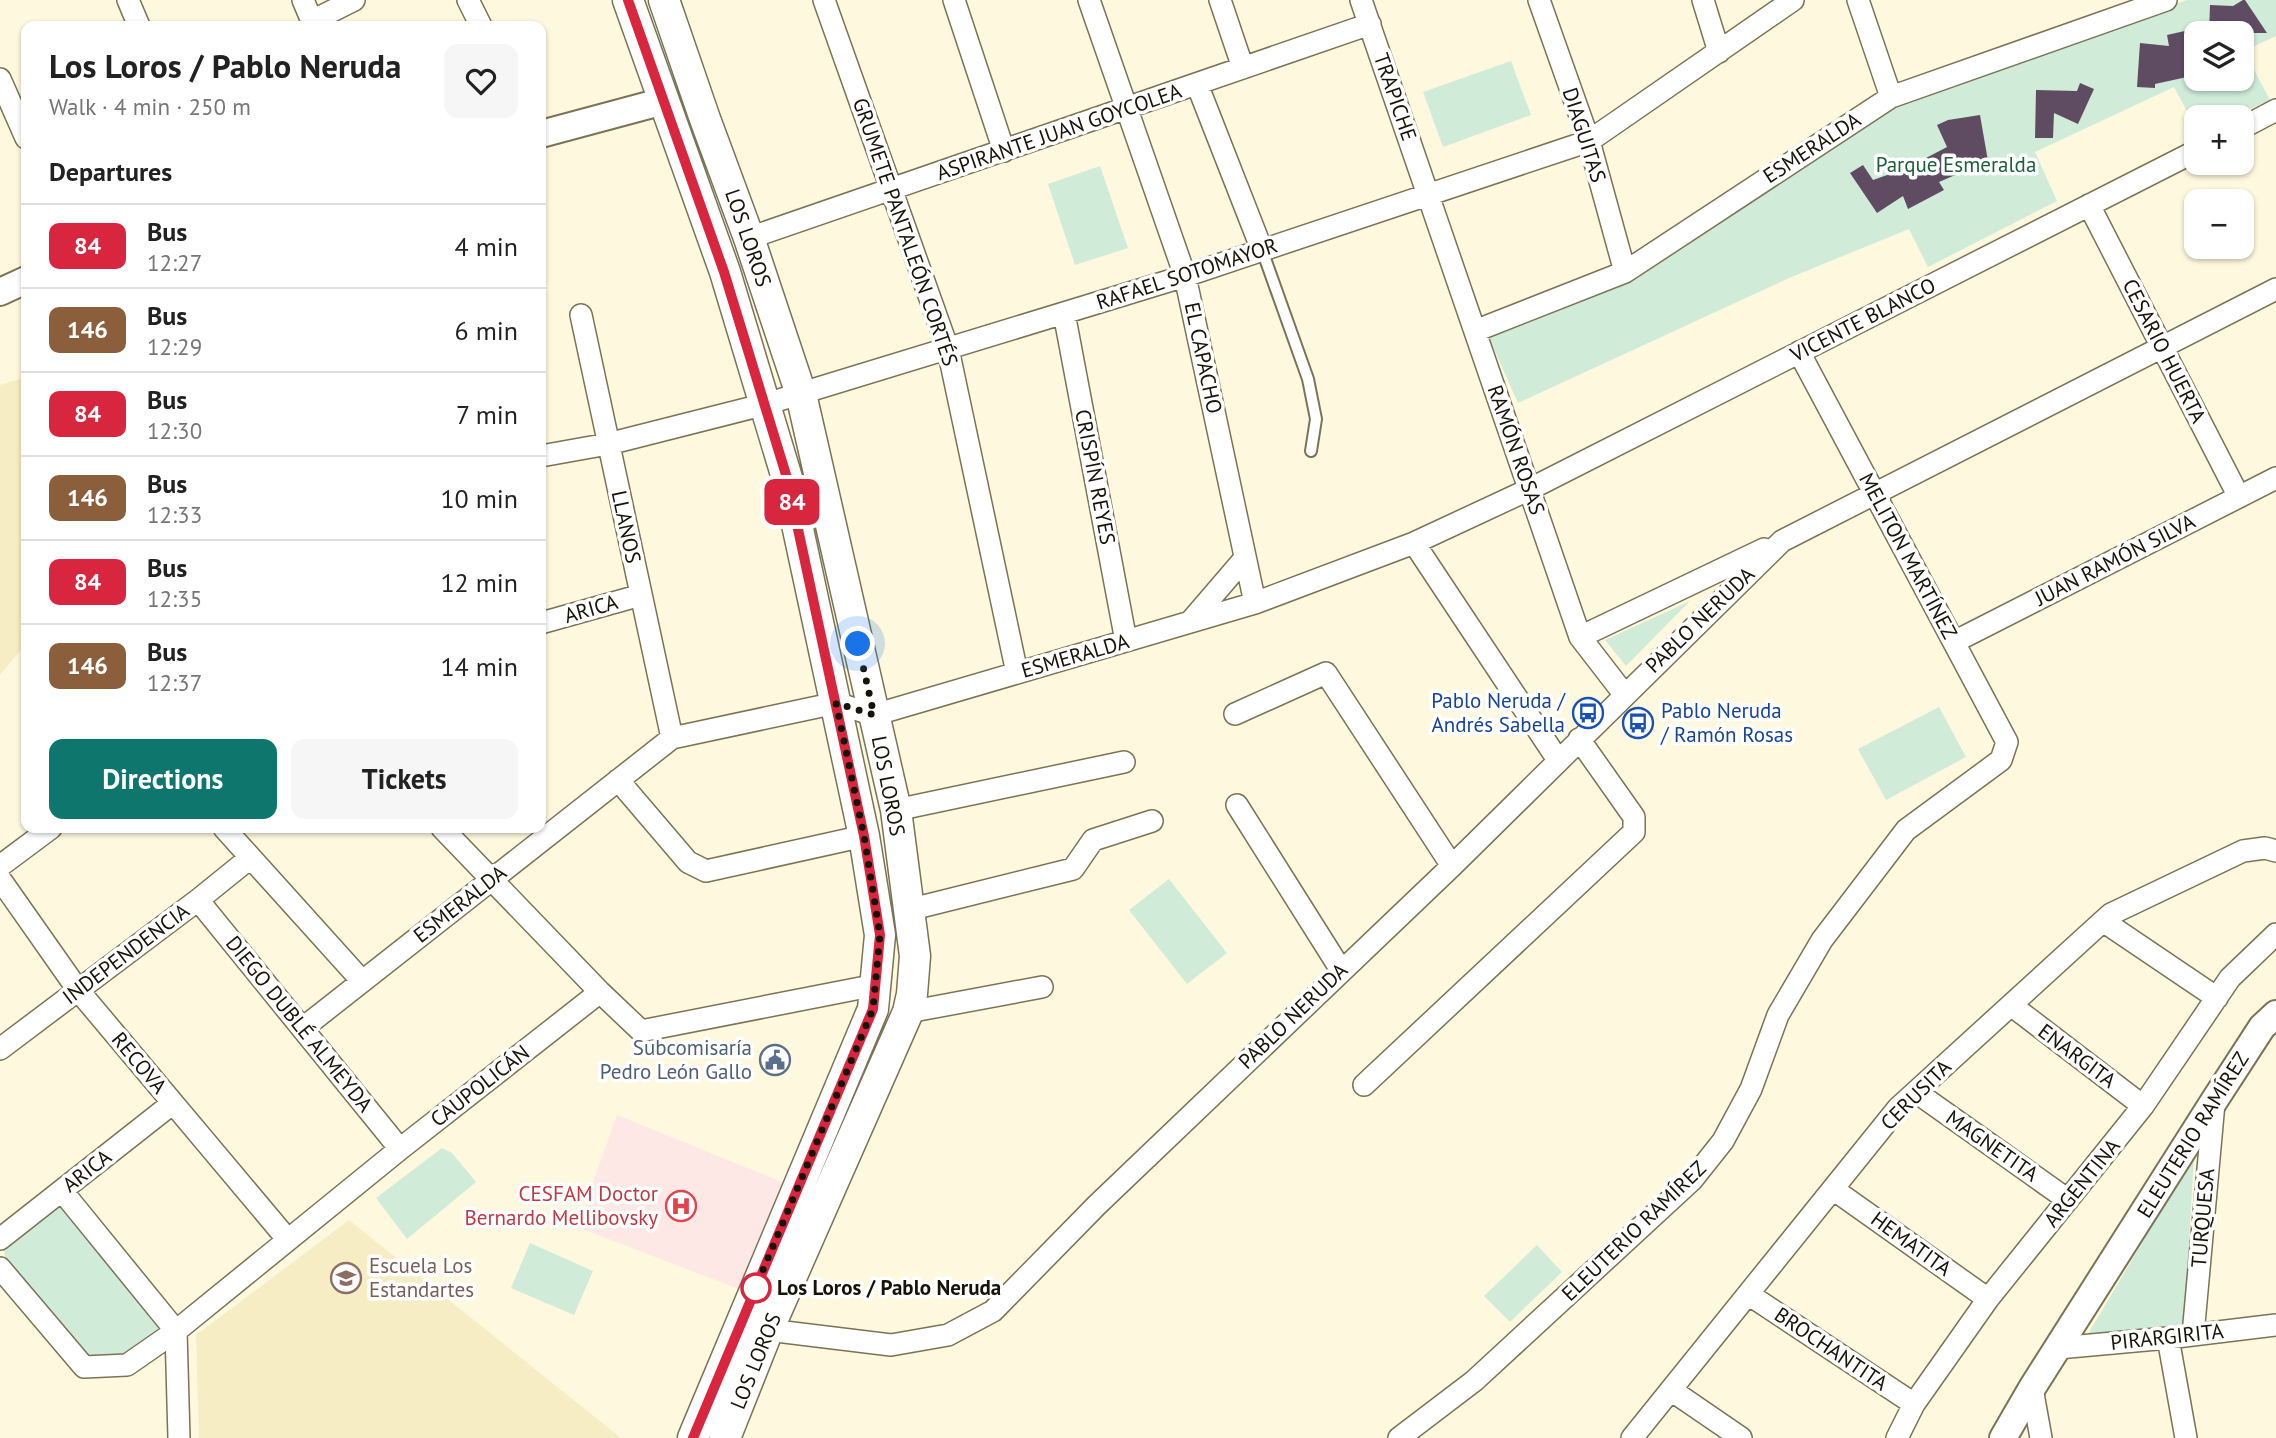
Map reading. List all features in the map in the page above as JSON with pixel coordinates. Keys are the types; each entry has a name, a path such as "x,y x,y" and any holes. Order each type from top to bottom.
{"main road":[{"name":"LOS LOROS","path":"628,0 724,272 787,478 864,836 880,935 873,1009 755,1325 725,1438"},
{"name":"LOS LOROS","path":"664,0 749,238 801,394 896,810 915,956 908,1012 755,1325 693,1438"}],"street":[{"path":"128,0 137,21"},
{"path":"303,0 312,21"},
{"path":"318,21 354,0"},
{"path":"468,0 478,21"},
{"name":"GRUMETE PANTALEÓN CORTÉS","path":"824,0 948,349 1017,673"},
{"path":"954,0 1004,151"},
{"name":"EL CAPACHO","path":"1089,0 1185,276 1255,603"},
{"path":"1220,0 1243,68"},
{"name":"TRAPICHE","path":"1361,0 1428,195"},
{"name":"DIAGUITAS","path":"1539,0 1589,141 1625,272"},
{"path":"1703,0 1719,52"},
{"name":"RAFAEL SOTOMAYOR","path":"546,455 608,443 801,394 1185,276 1589,141 1793,0"},
{"path":"1858,0 1891,97"},
{"name":"ESMERALDA","path":"1475,331 1625,272 1891,97 2158,1"},
{"name":"ASPIRANTE JUAN GOYCOLEA","path":"749,238 1370,24"},
{"path":"0,79 21,127"},
{"path":"1197,84 1262,250"},
{"path":"546,133 664,101"},
{"path":"2254,122 2276,110"},
{"name":"VICENTE BLANCO","path":"1530,489 2184,157"},
{"name":"RAMÓN ROSAS","path":"1428,195 1580,637 1624,694"},
{"name":"CESARIO HUERTA","path":"2089,205 2239,497"},
{"path":"0,292 21,282"},
{"name":"PABLO NERUDA","path":"1580,637 1782,541 2276,289"},
{"name":"CRISPÍN REYES","path":"1064,313 1126,641"},
{"name":"LLANOS","path":"581,315 672,738"},
{"name":"MELITON MARTÍNEZ","path":"1800,352 2007,742 2001,760"},
{"name":"JUAN RAMÓN SILVA","path":"1954,642 2276,478"},
{"name":"ESMERALDA","path":"303,1028 672,738 836,703 874,715 1255,603 1414,543 1530,489"},
{"name":"PABLO NERUDA","path":"755,1325 891,1345 948,1335 993,1311 1097,1205 1452,866 1782,541"},
{"path":"1414,543 1558,760"},
{"path":"1190,622 1245,558"},
{"name":"ARICA","path":"546,622 640,595"},
{"path":"1235,714 1326,673 1452,866"},
{"path":"1364,1085 1634,832 1634,817 1579,739"},
{"name":"ELEUTERIO RAMÍREZ","path":"1399,1438 1474,1381 1692,1180 1723,1141 1751,1089 1778,1015 1822,940 1906,831 2001,760"},
{"path":"896,810 1124,762"},
{"path":"618,780 688,862 706,871 864,836"},
{"path":"1237,805 1341,970"},
{"path":"908,910 1073,869 1093,840 1152,821"},
{"path":"0,866 44,833"},
{"path":"228,833 362,981"},
{"path":"447,833 641,1031 876,985"},
{"name":"CERUSITA","path":"1632,1438 1898,1108 2110,914 2243,851 2265,848 2276,851"},
{"name":"INDEPENDENCIA","path":"0,1049 250,858"},
{"name":"RECOVA","path":"0,878 78,990 288,1240"},
{"name":"DIEGO DUBLÉ ALMEYDA","path":"198,900 400,1149"},
{"path":"2103,921 2217,998"},
{"name":"ARGENTINA","path":"1897,1438 1914,1404 1988,1299 2143,1106 2230,978 2276,934"},
{"path":"908,1012 1042,987"},
{"name":"CAUPOLICÁN","path":"0,1268 84,1367 127,1365 176,1331 400,1149 600,992"},
{"name":"ENARGITA","path":"2011,1005 2143,1106"},
{"name":"ELEUTERIO RAMÍREZ","path":"2003,1438 2214,1101 2262,1027 2276,1014"},
{"name":"MAGNETITA","path":"1916,1092 2068,1200"},
{"name":"TURQUESA","path":"2193,1335 2214,1101"},
{"name":"ARICA","path":"0,1239 173,1103"},
{"name":"HEMATITA","path":"1833,1189 1988,1299"},
{"path":"62,1191 176,1331 179,1438"},
{"name":"BROCHANTITA","path":"1748,1294 1914,1404"},
{"name":"PIRARGIRITA","path":"2058,1348 2276,1325"},
{"path":"2168,1338 2186,1438"},
{"path":"2032,1388 2041,1438"},
{"path":"1671,1390 1741,1438"}],"lane":[{"path":"1262,250 1308,379 1315,419 1311,451"}],"shaded area":[{"path":"21,379 21,650 0,675 0,385"},
{"name":"CESFAM Doctor Bernardo Mellibovsky","path":"617,1115 789,1185 739,1289 577,1227"},
{"name":"Escuela Los Estandartes","path":"349,1220 621,1438 199,1438 196,1335"}],"green space":[{"name":"Parque Esmeralda","path":"2187,0 2276,0 2276,36 2254,46 2254,21 2184,21 2184,91 2254,91 2254,70 2270,100 2254,107 2184,106 2174,87 2035,152 2057,201 1928,267 1909,229 1789,278 1518,403 1489,338 1632,282 1907,100"},
{"path":"1511,61 1531,115 1443,147 1423,92"},
{"path":"1100,166 1128,248 1075,265 1048,184"},
{"path":"1690,601 1626,666 1605,640"},
{"path":"1939,707 1966,757 1886,800 1858,749"},
{"path":"1169,879 1227,953 1187,984 1129,910"},
{"path":"442,1148 452,1153 476,1182 407,1239 376,1198"},
{"path":"2194,1155 2184,1325 2088,1334"},
{"path":"65,1202 165,1325 123,1358 89,1357 5,1257 4,1249"},
{"path":"530,1243 593,1271 574,1315 511,1288"},
{"path":"1537,1245 1562,1272 1510,1322 1484,1296"}],"building":[{"path":"2245,0 2267,33 2254,33 2254,21 2209,21 2210,5 2233,6"},
{"path":"2184,31 2184,78 2155,84 2155,88 2137,87 2140,43 2169,46 2167,35"},
{"path":"2080,83 2094,89 2078,124 2054,113 2053,138 2035,138 2036,90 2077,91"},
{"path":"1980,115 1988,161 1939,182 1944,190 1908,209 1903,196 1877,213 1850,173 1863,165 1873,180 1907,168 1947,147 1937,125 1948,120"}],"bus line":[{"name":"84","path":"628,0 724,272 787,478 864,836 880,935 873,1009 693,1438"}],"place":[{"name":"Pablo Neruda / Andrés Sabella","path":"1588,713"},
{"name":"Pablo Neruda / Ramón Rosas","path":"1638,723"},
{"name":"Subcomisaría Pedro León Gallo","path":"775,1060"},
{"name":"CESFAM Doctor Bernardo Mellibovsky","path":"681,1206"},
{"name":"Escuela Los Estandartes","path":"346,1278"},
{"name":"Los Loros / Pablo Neruda","path":"756,1288"}],"route":[{"path":"756,1288 752,1296 873,1009 880,935 864,836 836,703 874,715 858,644"}]}
